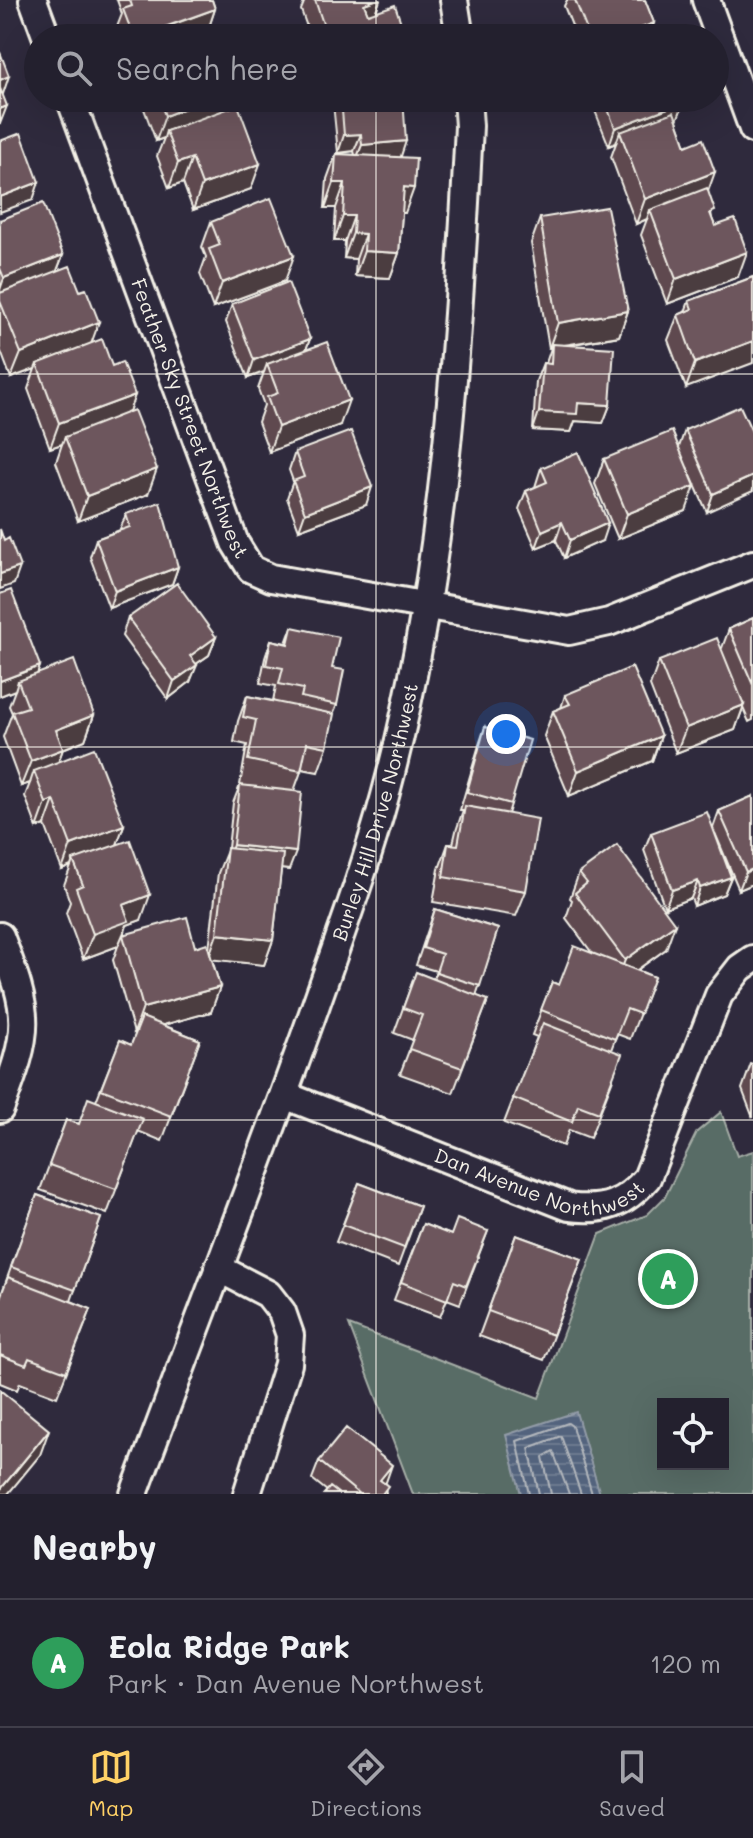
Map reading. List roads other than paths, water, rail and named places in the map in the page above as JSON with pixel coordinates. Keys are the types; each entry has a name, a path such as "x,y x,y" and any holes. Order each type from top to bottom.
{"street":[{"path":"33,0 42,24"},
{"path":"454,0 458,24"},
{"path":"706,0 715,24"},
{"path":"729,63 753,129"},
{"name":"Feather Sky Street Northwest","path":"75,112 235,543 251,569 271,578 425,608"},
{"name":"Burley Hill Drive Northwest","path":"134,1494 284,1095 363,869 385,795 425,608 451,436 467,112"},
{"path":"425,608 569,631 609,622 753,564"},
{"path":"0,936 26,1016 21,1055 0,1109"},
{"name":"Dan Avenue Northwest","path":"284,1095 569,1207 592,1211 609,1207 631,1196 647,1178 719,995 740,968 753,959"},
{"path":"218,1268 268,1294 282,1312 290,1335 288,1364 247,1494"}],"water":[{"path":"576,1412 600,1494 521,1494 506,1435"}],"place":[{"name":"Eola Ridge Park","path":"668,1279"}]}
